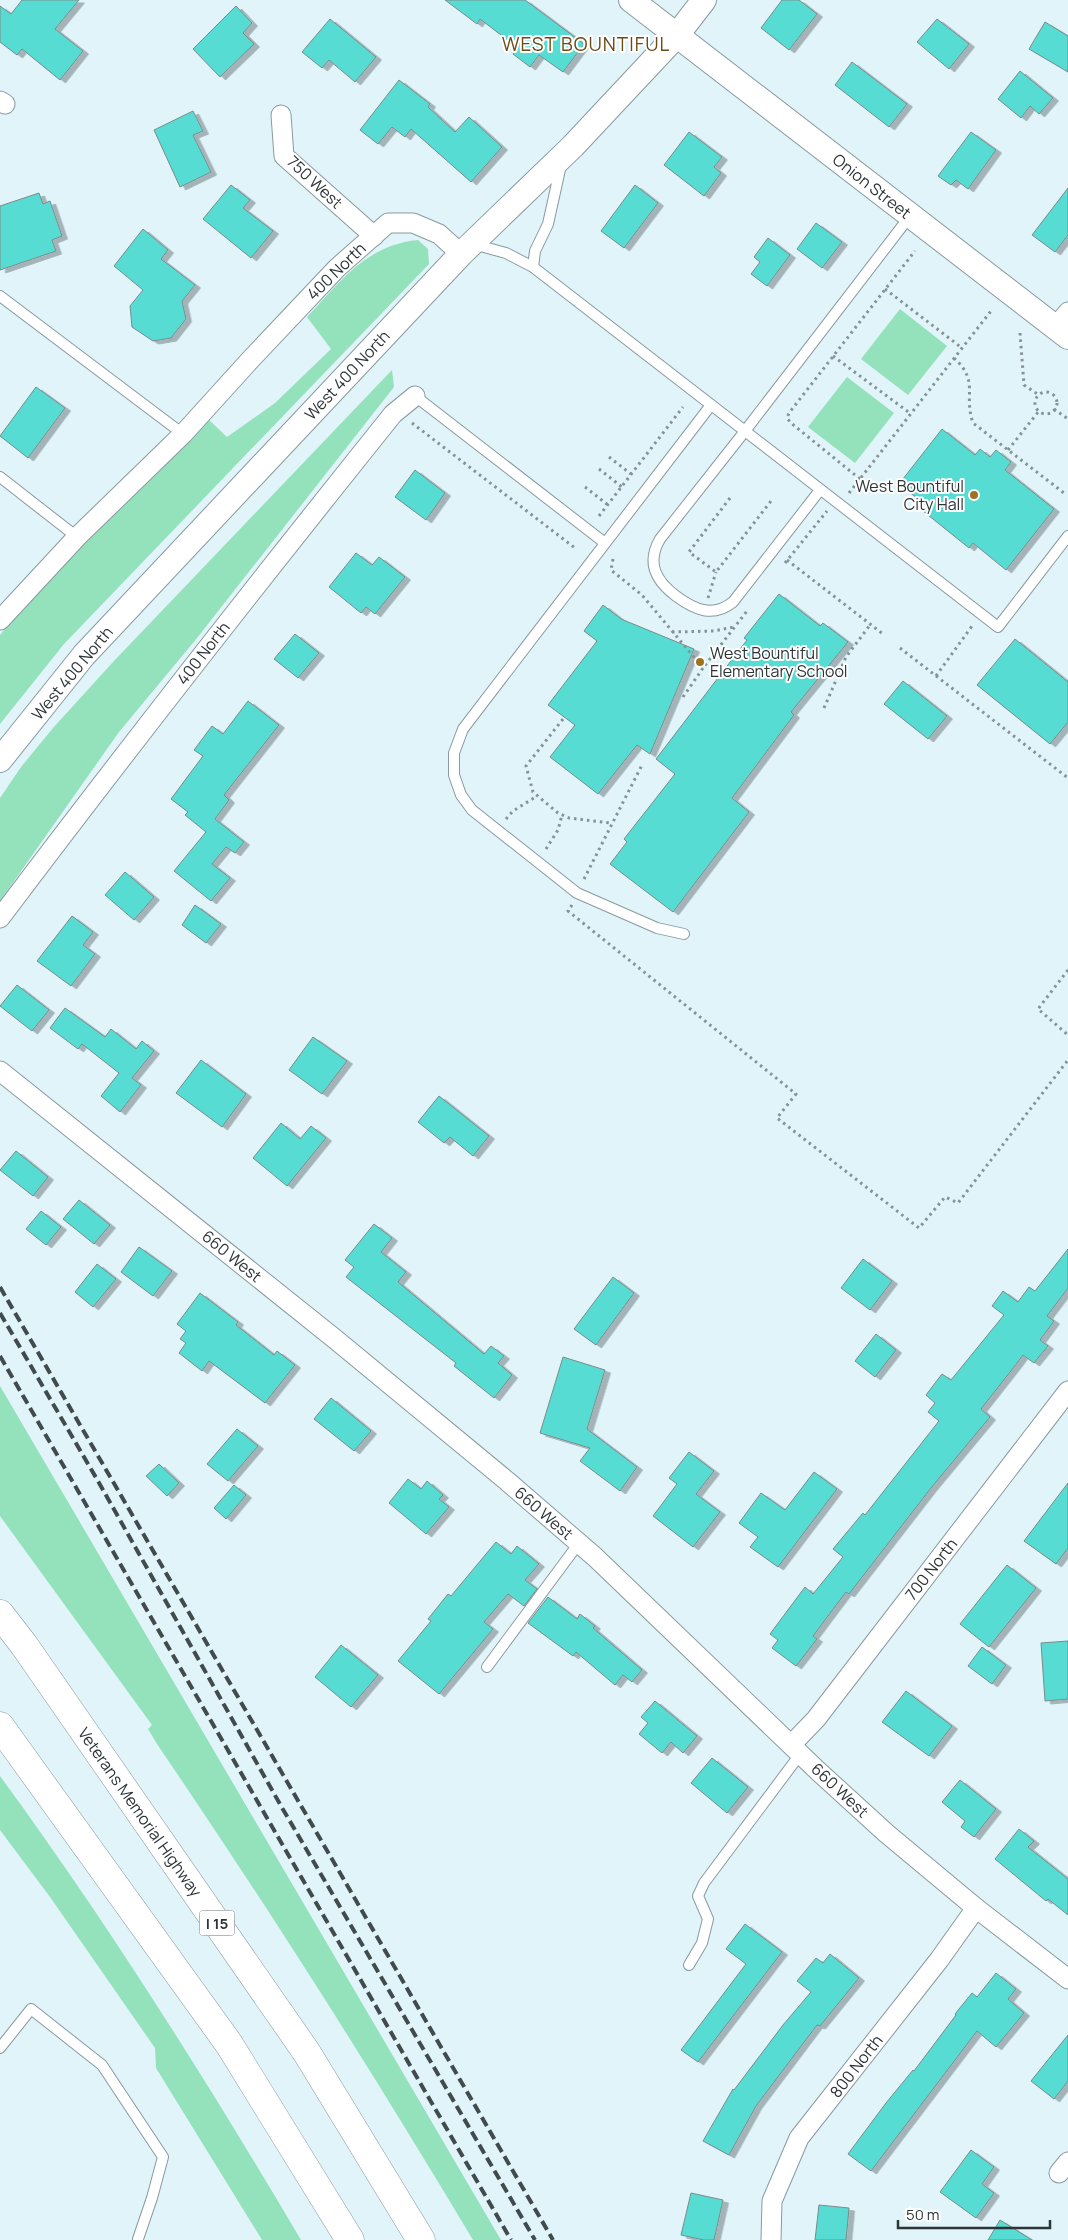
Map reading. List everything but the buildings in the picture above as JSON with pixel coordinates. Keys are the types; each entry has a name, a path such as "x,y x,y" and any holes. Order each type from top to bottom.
{"highway":[{"name":"Veterans Memorial Highway","path":"0,1614 24,1645 307,2053 421,2240"},
{"path":"0,1726 229,2044 350,2240"}],"street":[{"name":"Onion Street","path":"631,0 910,216 1064,326"},
{"name":"West 400 North","path":"0,760 84,654 466,249 562,157 677,35 704,0"},
{"name":"750 West","path":"281,115 284,156 374,236"},
{"name":"400 North","path":"0,620 77,536 183,434 330,275 388,223 413,222 466,249"},
{"name":"400 North","path":"0,918 108,775 281,554 393,414 415,396"},
{"name":"660 West","path":"0,1071 335,1339 579,1543 886,1832 976,1908 1068,1980"},
{"name":"700 North","path":"796,1748 816,1719 1068,1391"},
{"name":"800 North","path":"771,2240 772,2201 799,2138 939,1960 976,1908"}],"lane":[{"path":"533,266 535,251 548,224 562,157"},
{"path":"820,490 739,596 728,607 715,611 697,610 664,586 654,571 653,562 656,546 910,216"},
{"path":"466,249 506,253 533,266 998,627 1068,536"},
{"path":"0,296 183,434"},
{"path":"415,396 605,543"},
{"path":"684,934 657,928 577,893 496,830 466,804 456,786 453,763 457,742 464,729 711,405"},
{"path":"0,477 77,536"},
{"path":"487,1666 579,1543"},
{"path":"689,1965 702,1943 708,1919 698,1896 704,1883 796,1748"},
{"path":"0,2048 31,2009 102,2065 163,2157 138,2240"}],"path":[{"path":"860,479 787,418 915,251"},
{"path":"885,289 962,348"},
{"path":"849,493 991,311"},
{"path":"1020,334 1024,385 1039,395"},
{"path":"833,356 911,414"},
{"path":"954,358 965,368 969,377 969,412 972,423 1064,493"},
{"path":"1046,392 1052,394 1057,403 1054,409 1045,414 1039,411 1036,404 1039,395 1046,392"},
{"path":"599,516 683,407"},
{"path":"1054,409 1068,418"},
{"path":"1008,450 1039,411"},
{"path":"412,423 575,548"},
{"path":"609,457 631,474"},
{"path":"599,469 622,487"},
{"path":"585,487 608,505"},
{"path":"716,572 689,552 730,498"},
{"path":"708,598 716,572 771,501"},
{"path":"781,568 827,511"},
{"path":"613,558 611,570 642,595 703,668"},
{"path":"787,560 882,634"},
{"path":"683,697 752,605"},
{"path":"698,631 700,624"},
{"path":"824,708 846,657 870,625"},
{"path":"672,632 735,627"},
{"path":"936,676 963,638"},
{"path":"900,648 1068,778"},
{"path":"563,718 526,766 533,792 558,814 569,818 611,823"},
{"path":"642,765 568,911 796,1094 778,1118 919,1228 945,1197 958,1203 1068,1060"},
{"path":"496,830 513,811 538,796"},
{"path":"537,862 558,830 562,814"},
{"path":"1068,970 1038,1009 1068,1035"}],"green space":[{"path":"418,240 428,249 429,264 64,644 0,724 0,635 23,606 138,487 208,419 227,437 275,403 331,349 307,317 355,267 383,249 400,243"},
{"path":"900,309 947,346 908,395 861,359"},
{"path":"392,370 394,387 197,638 119,732 0,901 0,798 21,767 53,728 113,662"},
{"path":"847,377 894,413 855,463 808,427"},
{"path":"0,1386 501,2240 473,2240 319,1990 157,1744 148,1729 152,1725 0,1516"},
{"path":"0,1776 80,1889 156,2004 230,2121 301,2240 262,2240 156,2068 155,2048 50,1897 0,1830"}],"railway":[{"path":"0,1287 553,2240"},
{"path":"0,1313 98,1481 281,1806 535,2240"},
{"path":"0,1356 511,2240"}],"place":[{"name":"West Bountiful City Hall","path":"974,495"},
{"name":"West Bountiful Elementary School","path":"700,662"}],"district":[{"name":"WEST BOUNTIFUL","path":"586,44"}]}
